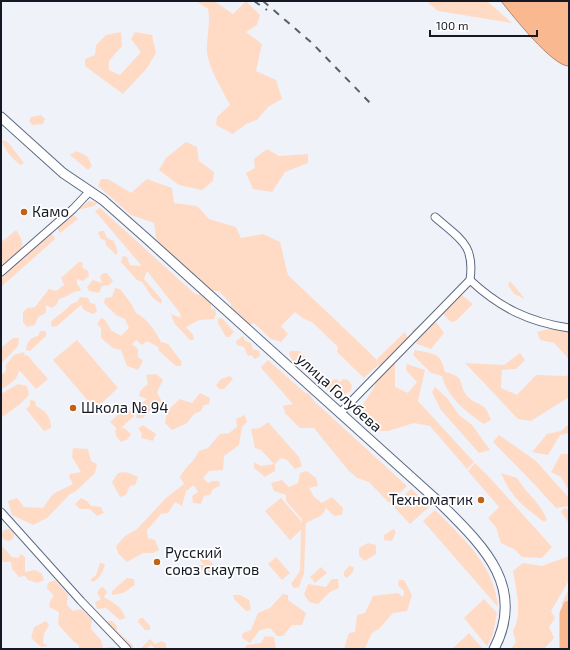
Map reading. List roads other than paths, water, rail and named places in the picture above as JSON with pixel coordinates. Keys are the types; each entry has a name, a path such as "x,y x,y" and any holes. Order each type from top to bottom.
{"street":[{"name":"улица Голубева","path":"1,117 63,173 103,200 141,233 440,503 470,534 493,562 500,577 506,597 506,619 494,649"},
{"path":"1,272 74,209 90,192"},
{"path":"340,413 470,280 472,264 468,247 435,217"},
{"path":"470,280 487,297 523,317 551,325 569,328"},
{"path":"1,512 81,601 127,649"}],"waterway":[{"path":"566,649 566,614 569,607"}],"railway":[{"path":"254,1 267,10"},
{"path":"263,1 312,43 374,107"}],"place":[{"name":"Камо","path":"24,212"},
{"name":"Школа № 94","path":"73,408"},
{"name":"Техноматик","path":"481,500"},
{"name":"Русский союз скаутов","path":"157,562"}]}
